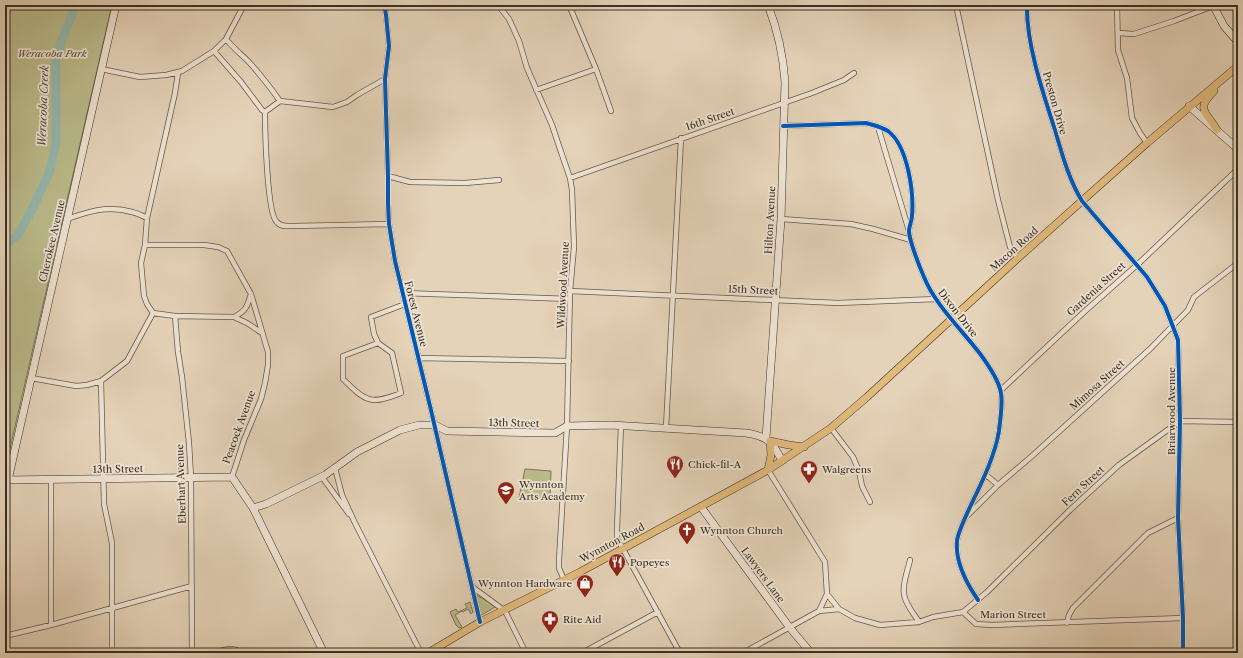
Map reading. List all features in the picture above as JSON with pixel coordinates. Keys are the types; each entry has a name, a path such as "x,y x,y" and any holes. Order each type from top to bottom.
{"main road":[{"name":"Macon Road","path":"804,447 831,428 867,397 1018,258 1189,106 1238,66"},
{"path":"1217,130 1203,109 1204,103 1216,89 1218,82"},
{"path":"768,470 771,455 768,440 796,447 804,447"},
{"name":"Wynnton Road","path":"428,653 480,622 564,580 701,507 768,470 804,447"}],"street":[{"name":"Cherokee Avenue","path":"6,480 68,219 116,5"},
{"path":"102,69 140,77 153,77 178,73 214,51 226,39 244,5"},
{"name":"Forest Avenue","path":"382,5 385,9 389,46 385,79 389,224 395,261 435,425 480,622"},
{"name":"Wildwood Avenue","path":"498,5 509,20 536,90 552,125 570,178 573,202 574,239 570,291 567,426 559,560 559,568 564,580"},
{"path":"569,5 596,69 611,111"},
{"name":"Hilton Avenue","path":"768,5 782,51 785,82 781,219 768,440"},
{"path":"956,5 998,200 1010,247 1018,258"},
{"name":"Preston Drive","path":"1027,5 1029,32 1033,53 1048,109 1075,189 1082,201"},
{"path":"1117,5 1118,50 1127,78 1132,118 1147,143"},
{"path":"1118,33 1134,34 1213,6 1224,26 1238,42"},
{"path":"226,39 232,47 257,70 280,101"},
{"path":"214,51 241,82 262,110 266,112"},
{"path":"536,90 596,69"},
{"path":"178,73 175,93 147,218 145,244 141,264 144,296 153,313 175,316 234,317 247,323 262,333"},
{"name":"16th Street","path":"570,178 844,80 854,73"},
{"path":"266,112 280,101 333,106 347,102 385,79"},
{"path":"1189,106 1238,149"},
{"path":"266,112 269,195 273,216 276,222 282,226 389,224"},
{"name":"Dixon Drive","path":"783,126 866,123 888,131 896,140 903,154 909,174 912,193 912,218 909,231"},
{"name":"Dixon Drive","path":"878,127 911,240 924,277 936,299 989,366 1001,390 1001,403 995,451 965,518 957,540 958,557 963,573 970,589 978,600"},
{"path":"666,428 681,138"},
{"name":"Gardenia Street","path":"1001,390 1084,312 1137,265 1238,169"},
{"path":"388,176 410,182 465,183 499,180"},
{"name":"Briarwood Avenue","path":"1082,201 1147,277 1165,306 1178,340 1180,421 1178,518 1183,618 1183,653"},
{"path":"68,219 107,208 133,212 147,218"},
{"path":"781,219 851,224 911,240"},
{"name":"Peacock Avenue","path":"145,244 204,245 218,247 227,251 251,294 268,352 268,365 261,399 244,440 232,477 253,508 324,653"},
{"name":"Mimosa Street","path":"965,518 998,485 1150,349 1188,310 1194,297 1238,264"},
{"name":"15th Street","path":"570,291 838,303 936,299"},
{"path":"403,293 570,299"},
{"path":"234,317 244,312 251,294"},
{"path":"378,343 343,356 344,379 365,399 386,399 401,393 392,353 378,343 374,334 371,317 405,304"},
{"path":"31,378 76,386 101,381 127,361 153,313"},
{"name":"Eberhart Avenue","path":"175,316 178,352 190,443 192,478 192,653"},
{"path":"418,358 569,361"},
{"path":"101,381 104,504 112,543 112,653"},
{"path":"1180,421 1238,422"},
{"name":"Fern Street","path":"963,612 978,600 1070,510 1119,465 1180,421"},
{"name":"13th Street","path":"253,508 266,504 322,477 357,452 400,430 419,425 435,425 447,431 555,433 567,426 621,425 746,433 768,440"},
{"path":"621,425 617,538 680,653"},
{"path":"831,428 853,457 859,471 862,486 870,502"},
{"path":"768,440 774,445 782,460"},
{"path":"335,468 342,495 354,521 421,653"},
{"path":"768,470 825,562 827,594 819,611"},
{"path":"985,474 998,485"},
{"name":"13th Street","path":"6,480 232,477"},
{"path":"322,477 354,521"},
{"path":"51,480 51,625"},
{"name":"Lawyers Lane","path":"701,507 790,628 811,653"},
{"path":"1067,623 1073,608 1148,533 1178,518"},
{"path":"910,560 904,594 907,603 919,622"},
{"path":"5,636 51,625 192,586"},
{"path":"472,586 504,611 526,653"},
{"path":"827,594 839,609 856,618 880,625 919,622 933,617 963,612"},
{"path":"744,653 819,611 839,609"},
{"path":"582,653 658,612"},
{"name":"Marion Street","path":"963,612 976,624 992,625 1183,618"},
{"path":"212,653 229,649 236,649 242,653"}],"green space":[{"name":"Weracoba Park","path":"5,5 112,5 5,470"},
{"path":"525,469 551,471 550,501 519,498"},
{"path":"476,595 489,602 495,607 480,616"},
{"path":"470,602 473,612 471,614 468,609 455,615 462,627 459,628 450,612 456,609 458,612 467,608 465,604"}],"waterway":[{"name":"Weracoba Creek","path":"5,245 18,235 34,206 49,173 56,142 56,58 76,5"}],"cycle path":[{"path":"382,5 385,9 389,46 385,79 389,224 395,261 480,622"},
{"path":"1027,5 1029,35 1036,68 1063,157 1077,193 1082,201 1147,277 1165,306 1178,340 1180,421 1178,518 1183,618 1183,653"},
{"path":"783,126 866,123 888,131 895,138 905,158 911,183 912,218 909,235 922,273 942,308 981,355 997,380 1001,393 1002,404 997,440 987,470 962,524 957,541 960,565 966,580 978,600"}],"place":[{"name":"Chick-fil-A","path":"675,479"},
{"name":"Walgreens","path":"809,484"},
{"name":"Wynnton Arts Academy","path":"506,505"},
{"name":"Wynnton Church","path":"687,545"},
{"name":"Popeyes","path":"617,577"},
{"name":"Wynnton Hardware","path":"585,598"},
{"name":"Rite Aid","path":"550,634"}]}
